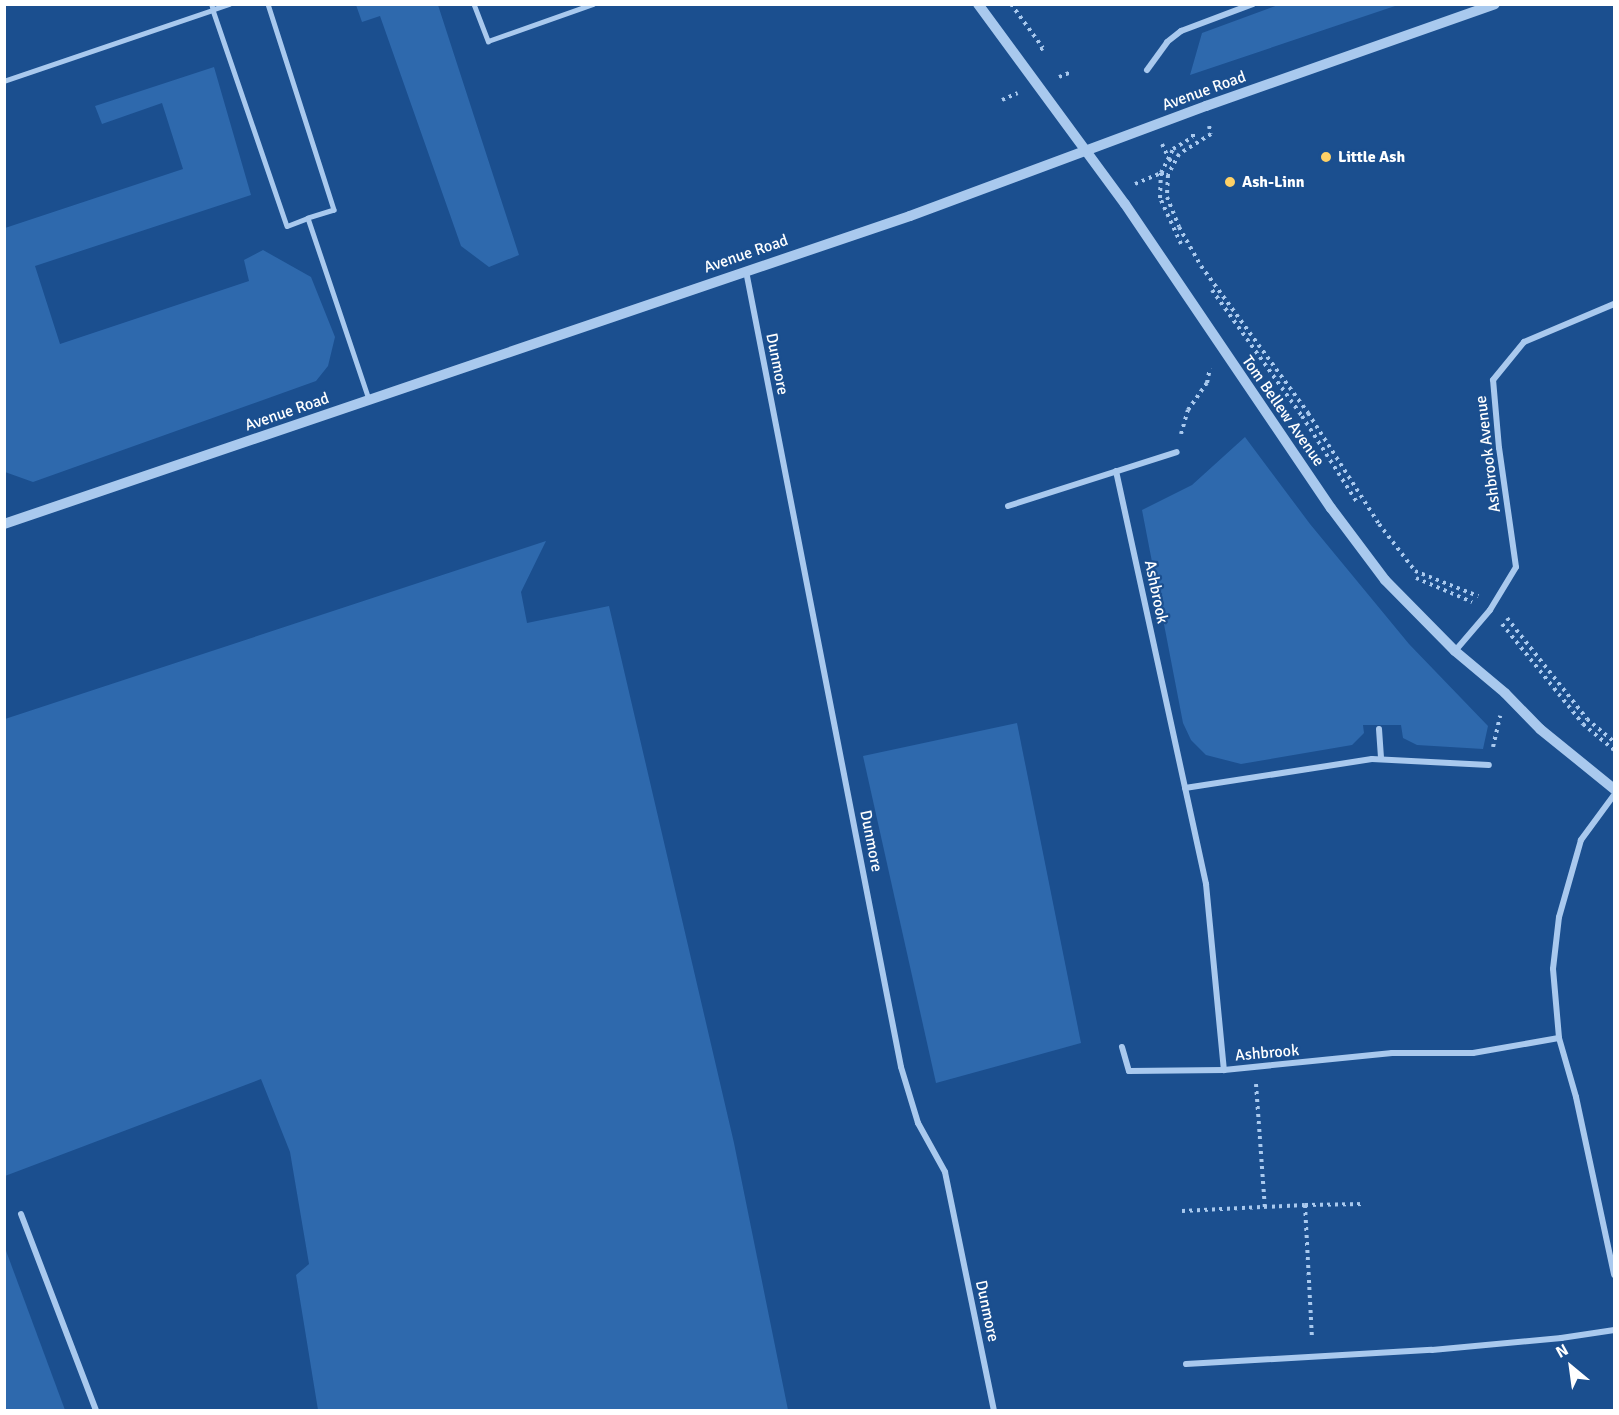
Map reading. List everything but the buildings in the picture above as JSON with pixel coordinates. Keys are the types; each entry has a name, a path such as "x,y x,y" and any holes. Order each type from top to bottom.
{"street":[{"name":"Tom Bellew Avenue","path":"978,4 1125,204 1216,342 1331,508 1385,580 1455,651 1505,693 1540,729 1614,789"},
{"path":"1147,70 1167,42 1181,31 1253,4"},
{"name":"Avenue Road","path":"4,524 745,270 910,216 1192,111 1496,4"},
{"name":"Dunmore","path":"745,270 902,1067 918,1123 945,1172 994,1410"},
{"name":"Ashbrook Avenue","path":"1455,651 1490,610 1516,567 1499,448 1493,380 1524,342 1614,304"},
{"path":"1008,506 1177,452"},
{"name":"Ashbrook","path":"1116,471 1206,884 1224,1070 1392,1053 1473,1053 1559,1038"},
{"path":"1378,729 1381,759"},
{"path":"1185,788 1311,767 1381,759 1489,765"},
{"path":"1614,795 1581,840 1559,917 1553,969 1559,1038 1576,1097 1614,1275"},
{"path":"1122,1047 1129,1071 1224,1070"},
{"path":"21,1214 96,1410"},
{"path":"1186,1364 1432,1350 1561,1338 1614,1330"}],"lane":[{"path":"4,81 212,7 230,4"},
{"path":"212,7 286,226 334,210 268,4"},
{"path":"474,4 488,41 592,4"},
{"path":"308,218 369,399"}],"path":[{"path":"1206,106 1211,134 1179,154 1168,175 1167,197 1179,227 1201,266 1308,413 1379,524 1415,571 1495,603 1587,719 1614,742"},
{"path":"1192,111 1193,137 1173,149 1161,173 1160,198 1173,231 1196,270 1302,416 1361,510"},
{"path":"1177,452 1188,411 1207,383 1216,342"},
{"path":"1398,560 1411,576 1490,610 1582,724 1614,750"},
{"path":"1489,765 1505,693"},
{"path":"1255,1068 1265,1209"},
{"path":"1182,1211 1365,1204"},
{"path":"1305,1205 1312,1356"}],"shaded area":[{"path":"356,5 438,5 519,255 489,267 461,246 380,16 362,22"},
{"path":"1278,5 1398,5 1190,75 1202,33"},
{"path":"214,67 251,195 35,266 60,344 249,281 244,260 263,250 311,277 335,337 328,366 316,381 33,482 5,472 5,228 183,169 162,103 102,124 95,106"},
{"path":"1245,437 1310,524 1409,644 1488,726 1483,749 1417,745 1403,738 1401,725 1363,725 1364,733 1352,745 1241,764 1206,755 1191,740 1183,723 1142,510 1192,485"},
{"path":"546,541 521,592 527,623 609,606 734,1143 788,1410 318,1410 296,1275 309,1264 290,1152 261,1079 5,1176 5,719"},
{"path":"1017,723 1081,1043 936,1083 863,756"},
{"path":"5,1248 65,1410 5,1410"}],"place":[{"name":"Little Ash","path":"1326,157"},
{"name":"Ash-Linn","path":"1230,182"}]}
